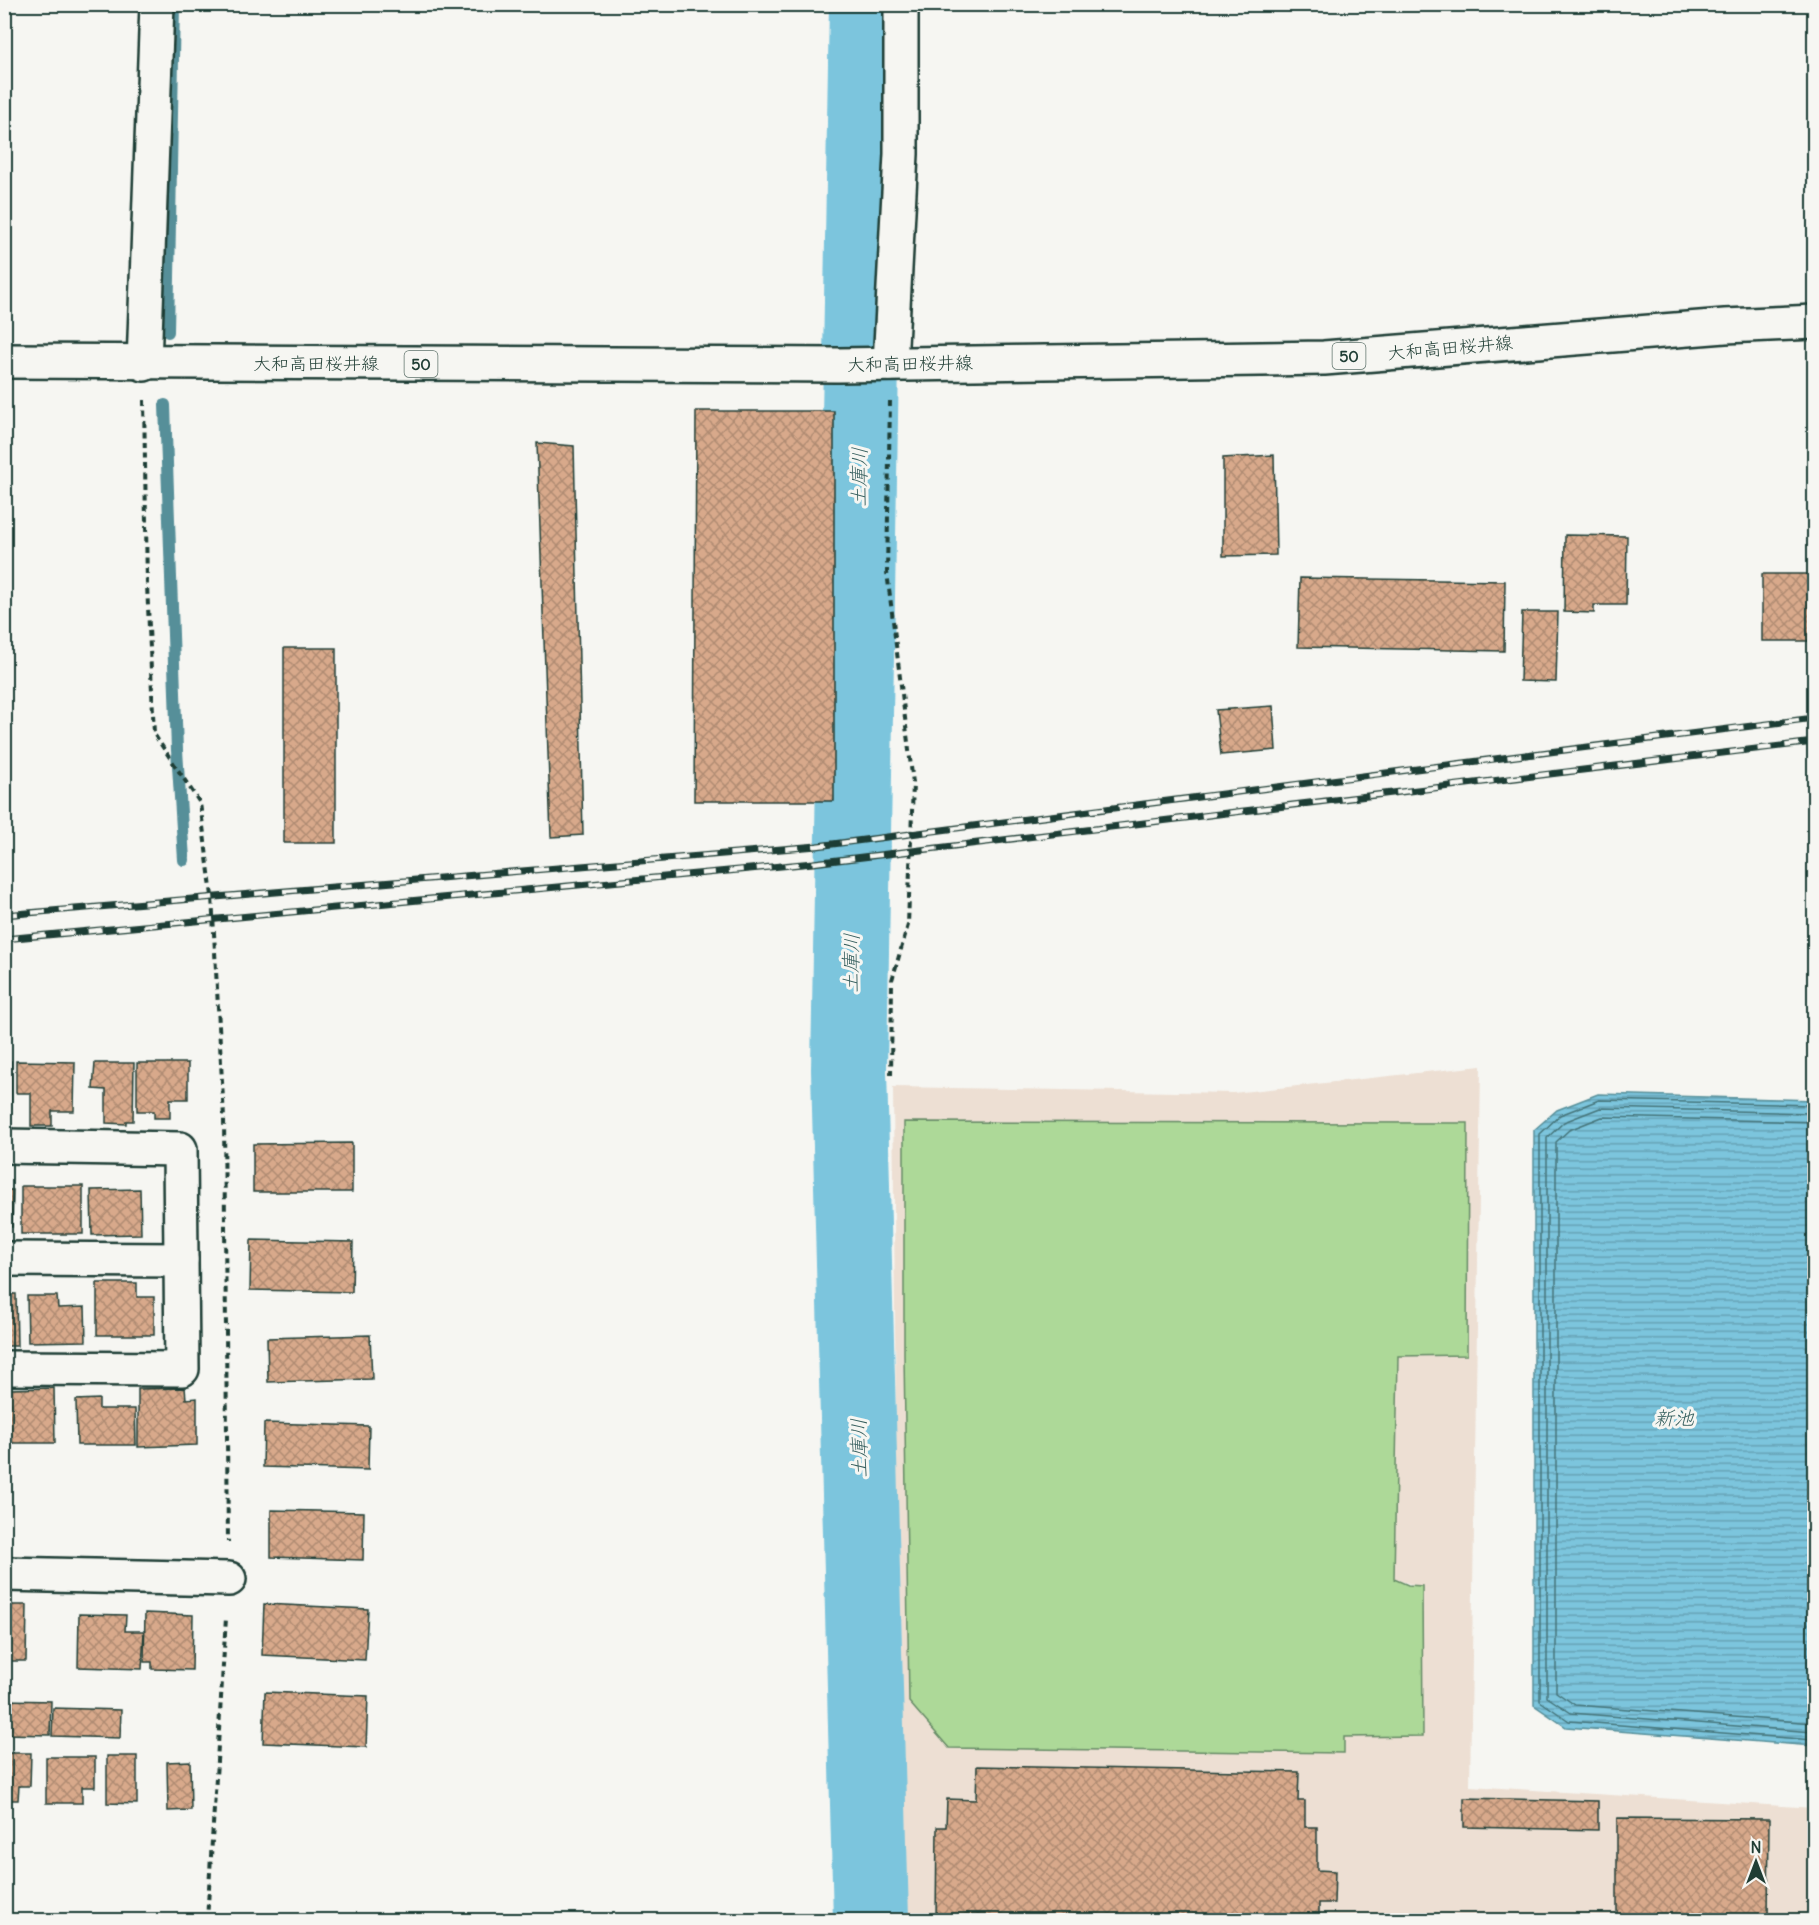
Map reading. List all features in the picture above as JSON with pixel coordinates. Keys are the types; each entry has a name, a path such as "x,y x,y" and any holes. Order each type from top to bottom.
{"main road":[{"path":"144,364 156,4"},
{"path":"886,364 901,154 902,4"},
{"name":"大和高田桜井線","path":"4,361 144,364 838,365 1324,358 1725,326 1815,322"},
{"path":"4,1146 180,1149 182,1369 4,1368"},
{"path":"4,1259 181,1260"},
{"path":"4,1574 229,1579"}],"path":[{"path":"144,364 147,585 154,734 200,803 212,896 224,1118 229,1579 207,1920"},
{"path":"886,364 887,572 913,783 908,925 892,980 891,1078"}],"shaded area":[{"path":"1481,1066 1470,1786 1814,1808 1814,1920 1768,1920 1768,1819 1618,1818 1617,1920 1319,1920 1319,1903 1334,1903 1335,1871 1317,1870 1317,1828 1305,1827 1305,1801 1298,1801 1299,1772 978,1766 976,1800 947,1799 946,1827 937,1828 936,1920 900,1920 893,1087 1233,1093","holes":["904,1122 1467,1355 1398,1355 1394,1579 1422,1587 1423,1736 1343,1737 909,1702 904,1354","1464,1799 1598,1801 1598,1830 1464,1827"]}],"green space":[{"path":"904,1122 1468,1123 1467,1355 1398,1356 1394,1579 1408,1585 1422,1586 1423,1736 1344,1737 1344,1753 949,1748 909,1702 904,1354"}],"water":[{"name":"新池","path":"1598,1094 1814,1100 1814,1746 1566,1727 1534,1705 1534,1130 1557,1110"}],"building":[{"path":"696,411 834,411 834,801 694,801"},
{"path":"537,443 574,446 583,835 551,837"},
{"path":"1274,455 1276,555 1223,556 1223,458"},
{"path":"1565,535 1627,536 1626,605 1594,605 1594,613 1564,612"},
{"path":"1762,574 1814,574 1814,641 1762,641"},
{"path":"1300,578 1505,581 1504,651 1298,647"},
{"path":"1522,612 1558,612 1556,682 1520,681"},
{"path":"284,648 336,648 336,843 284,843"},
{"path":"1273,706 1276,750 1221,755 1216,710"},
{"path":"4,1061 11,1061 11,1109 4,1109"},
{"path":"16,1061 75,1062 74,1111 52,1111 52,1126 31,1126 31,1093 16,1093"},
{"path":"95,1063 134,1063 133,1121 126,1121 126,1124 106,1123 106,1090 93,1089"},
{"path":"137,1063 188,1063 188,1099 170,1099 170,1118 154,1118 154,1111 137,1111"},
{"path":"352,1143 352,1192 253,1192 253,1144"},
{"path":"21,1186 83,1186 83,1234 21,1234"},
{"path":"140,1189 141,1234 92,1235 91,1190"},
{"path":"4,1190 13,1190 12,1227 4,1227"},
{"path":"251,1240 353,1242 352,1292 250,1290"},
{"path":"97,1283 137,1283 137,1297 154,1297 154,1335 97,1335"},
{"path":"4,1294 16,1294 17,1346 4,1346"},
{"path":"27,1296 57,1296 58,1308 85,1307 86,1341 28,1342"},
{"path":"370,1335 372,1379 268,1382 267,1338"},
{"path":"54,1388 55,1443 9,1443 8,1389"},
{"path":"185,1388 186,1399 197,1398 197,1445 138,1447 138,1389"},
{"path":"99,1399 99,1409 135,1409 136,1445 77,1445 76,1400"},
{"path":"4,1402 6,1402 7,1443 4,1443"},
{"path":"264,1423 369,1426 368,1470 263,1467"},
{"path":"271,1510 364,1512 363,1560 271,1557"},
{"path":"264,1604 368,1609 365,1660 262,1655"},
{"path":"4,1605 27,1605 26,1661 4,1661"},
{"path":"145,1613 193,1615 192,1670 152,1669 152,1662 144,1662"},
{"path":"79,1614 126,1615 125,1631 144,1631 142,1669 78,1667"},
{"path":"265,1692 368,1696 366,1747 263,1743"},
{"path":"4,1700 51,1701 50,1735 4,1734"},
{"path":"53,1708 121,1710 120,1738 52,1736"},
{"path":"4,1753 31,1753 30,1786 19,1786 18,1800 4,1800"},
{"path":"107,1756 137,1756 137,1804 107,1803"},
{"path":"46,1757 95,1757 95,1787 82,1787 82,1803 46,1803"},
{"path":"190,1761 191,1810 168,1811 167,1762"},
{"path":"977,1766 1299,1772 1298,1801 1305,1801 1305,1827 1317,1827 1317,1870 1335,1871 1334,1903 1319,1903 1319,1920 936,1920 937,1827 946,1827 947,1799 976,1800"},
{"path":"1464,1798 1598,1801 1598,1830 1464,1827"},
{"path":"1617,1818 1769,1819 1768,1920 1617,1920"}],"waterway":[{"path":"168,332 174,4"},
{"name":"土庫川","path":"867,4 849,1070 871,1920"},
{"path":"165,405 177,750 184,860"}],"railway":[{"path":"4,915 817,846 1814,718"},
{"path":"4,939 813,863 1814,742"}]}
